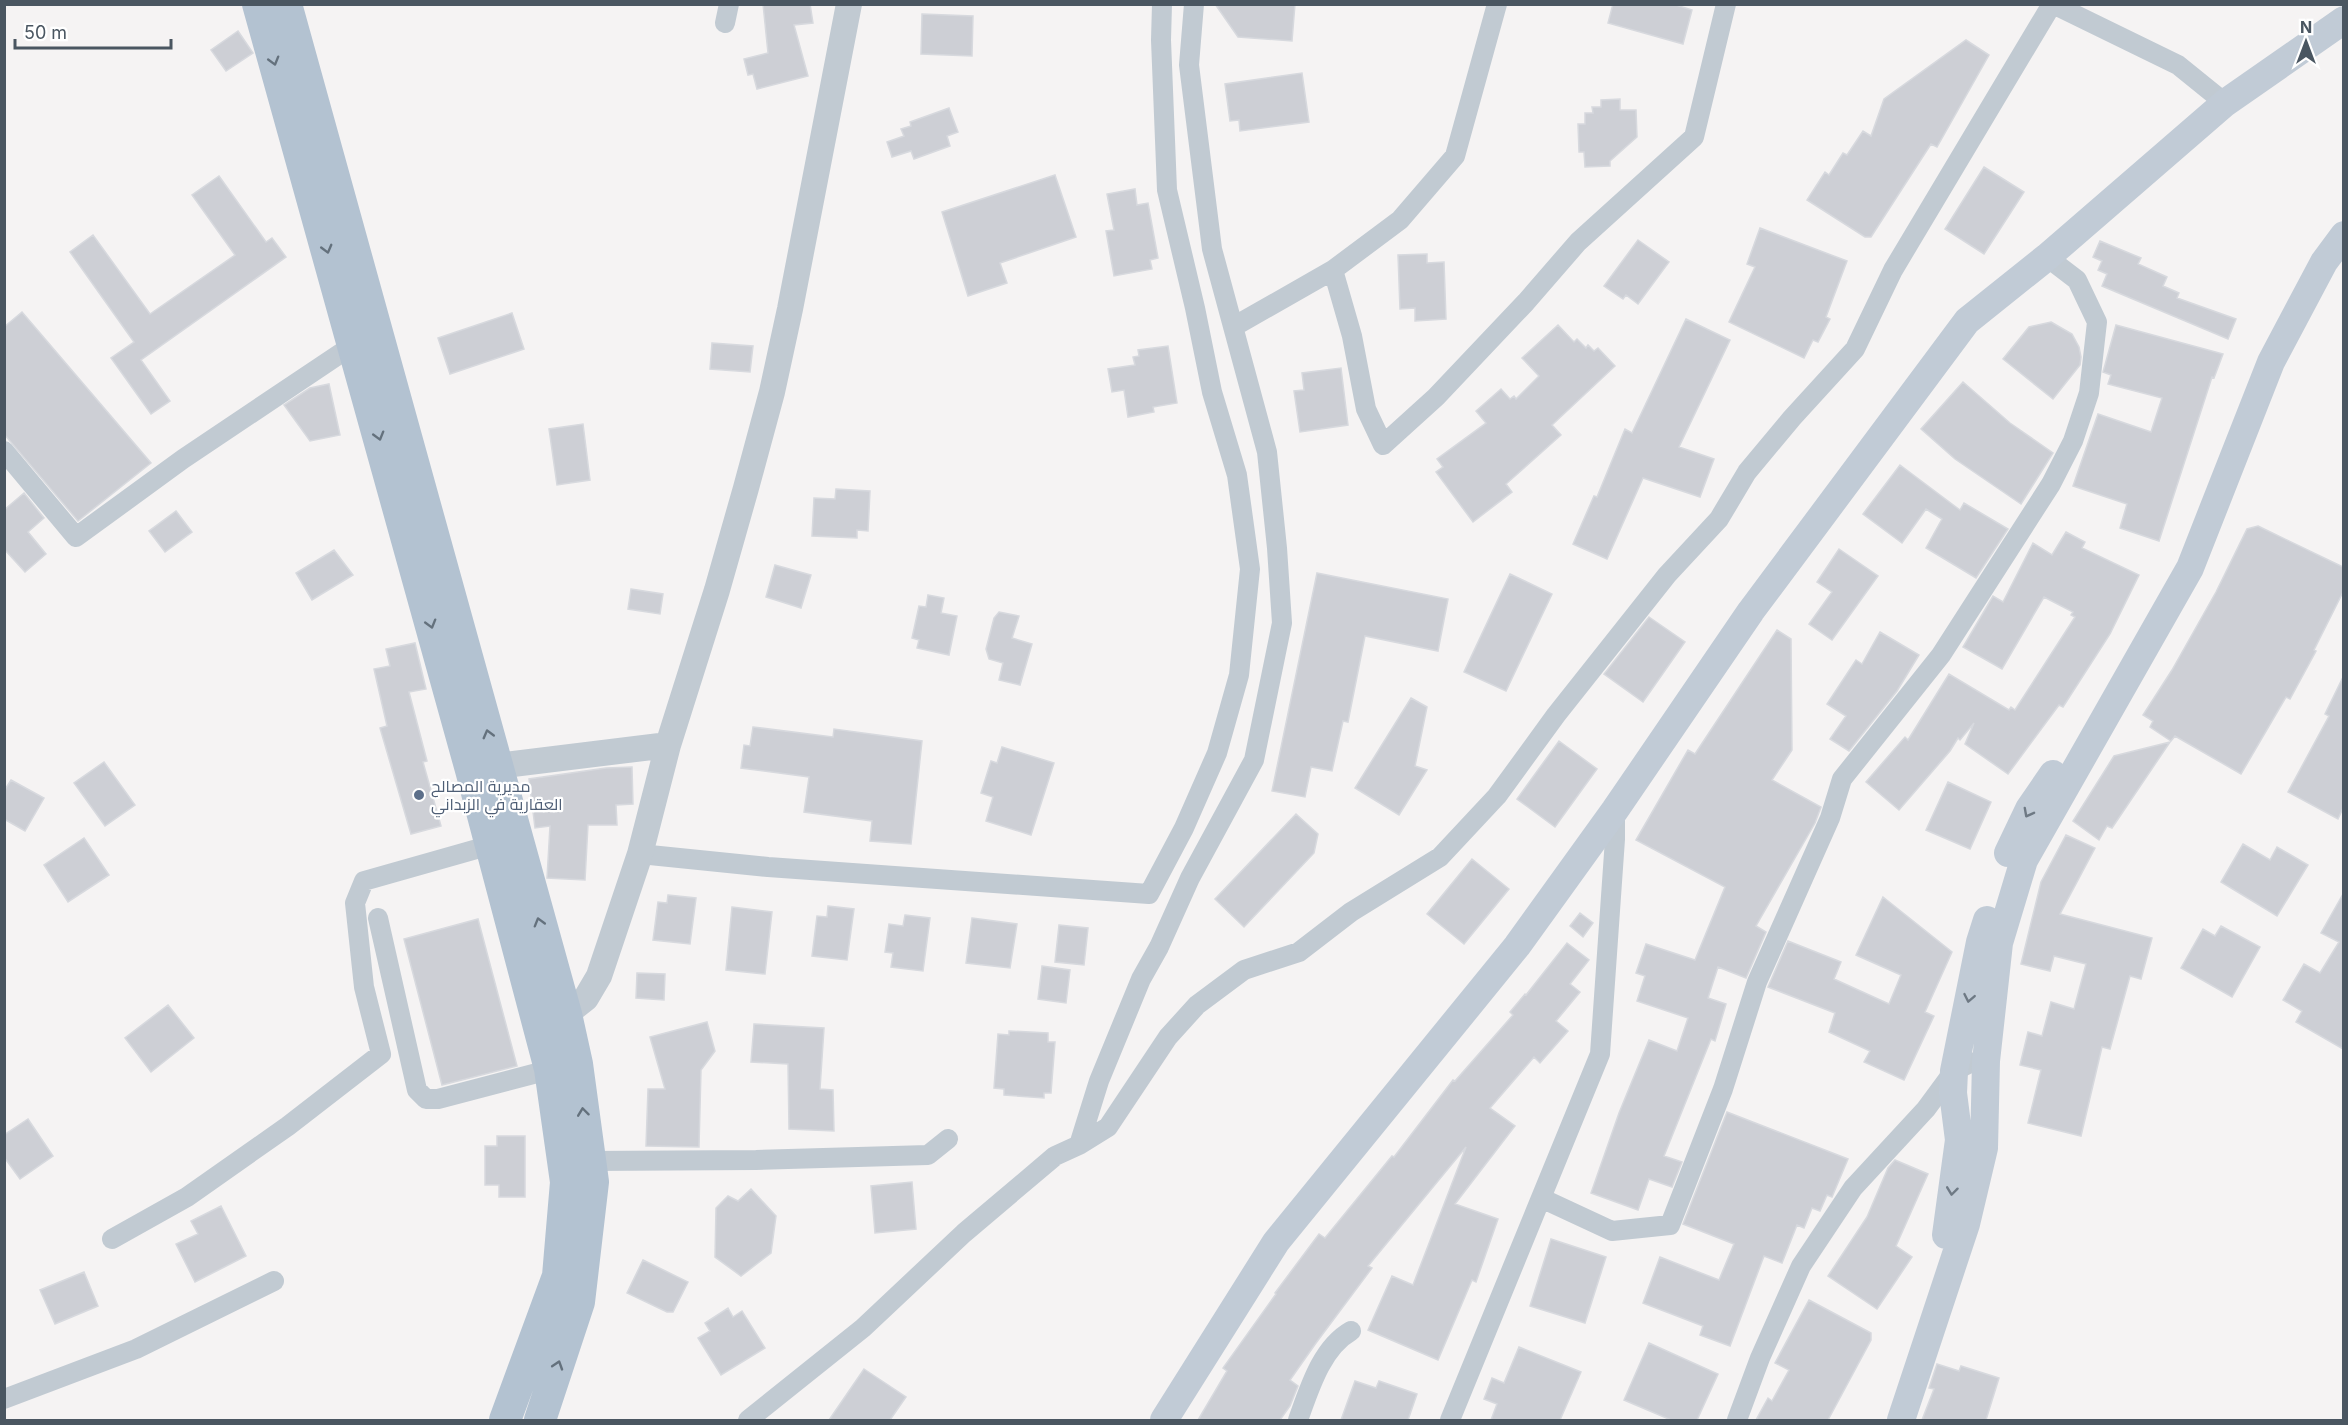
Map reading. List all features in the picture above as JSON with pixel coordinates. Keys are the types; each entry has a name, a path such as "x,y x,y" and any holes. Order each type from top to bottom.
{"main road":[{"path":"258,4 353,345 484,768 566,1014 564,1067 566,1182 558,1276 506,1420"},
{"path":"286,4 484,768 491,845 564,1067 590,1161 592,1182 579,1302 540,1420"},
{"path":"1164,1420 1276,1242 1517,946 1615,810 1751,611 1967,321 2047,257 2225,104 2343,20"},
{"path":"1901,1420 1966,1224 1984,1148 1986,1061 1999,944 2024,860 2190,568 2271,362 2324,262 2343,235"},
{"path":"1926,1346 1949,1218 1959,1140 1953,1093 1954,1071 1980,942 2005,859 2029,809 2105,698 2135,664"}],"street":[{"path":"566,1014 586,998 599,976 640,854 668,745 717,590 772,392 849,4"},
{"path":"640,854 768,867 1149,894 1184,828 1217,753 1239,675 1250,568 1237,475 1212,392 1167,190 1161,40 1162,4"},
{"path":"1079,1145 1099,1081 1141,979 1159,947 1190,878 1254,760 1282,623 1267,452 1212,249 1189,65 1194,4"},
{"path":"1233,327 1333,270 1400,220 1455,156 1497,4"},
{"path":"1333,270 1353,336 1366,409 1383,445 1436,397 1526,302 1578,242 1694,137 1726,4"},
{"path":"748,1420 863,1328 964,1233 1055,1156 1079,1145 1108,1126 1168,1037 1197,1005 1244,970 1299,952 1351,912 1440,857 1497,796 1556,715 1667,575 1719,519 1747,472 1792,418 1855,349 1893,270 2053,4 2178,65 2225,104"},
{"path":"2342,4 2343,20"},
{"path":"1541,1198 1612,1231 1670,1225 1723,1089 1757,982 1830,818 1842,779 1941,655 2051,484 2073,441 2089,393 2097,322 2076,280 2047,257"},
{"path":"4,451 76,537 183,459 353,345"},
{"path":"484,768 668,745"},
{"path":"1450,1420 1600,1054 1615,810"},
{"path":"112,1239 187,1197 288,1126 381,1054 364,987 355,903 364,881 491,845"},
{"path":"378,918 417,1090 426,1099 438,1099 564,1067"},
{"path":"1737,1420 1760,1358 1801,1266 1853,1188 1926,1109 1954,1071 1970,1063 1986,1061"},
{"path":"1926,1109 1955,1111 1986,1106"},
{"path":"590,1161 756,1160 928,1155 948,1139"},
{"path":"4,1399 136,1349 274,1281"},
{"path":"1298,1420 1317,1368 1344,1335 1351,1331"}],"building":[{"path":"763,4 810,4 813,23 794,25 808,76 757,89 753,74 748,75 744,59 768,53"},
{"path":"1215,4 1295,4 1292,41 1238,37"},
{"path":"1613,4 1673,4 1692,10 1683,44 1608,23"},
{"path":"922,14 973,16 972,56 921,54"},
{"path":"238,31 253,53 226,71 211,50"},
{"path":"1966,40 1989,55 1937,147 1931,144 1871,237 1865,237 1807,200 1825,172 1829,175 1843,153 1847,155 1863,131 1871,136 1884,99"},
{"path":"1302,73 1309,122 1240,131 1239,120 1230,121 1225,84"},
{"path":"1620,99 1620,110 1636,110 1637,137 1610,161 1610,166 1585,167 1584,152 1579,152 1578,124 1585,124 1585,113 1593,113 1592,107 1601,107 1601,100"},
{"path":"949,108 958,132 947,136 950,146 914,159 911,151 892,157 887,142 904,136 901,129 911,126 910,122"},
{"path":"1984,167 2024,192 1984,254 1945,229"},
{"path":"1055,175 1076,237 1000,263 1007,283 968,296 942,212"},
{"path":"219,176 266,242 272,238 286,257 141,360 170,401 151,414 111,358 134,342 70,252 93,235 150,314 235,255 192,195"},
{"path":"1135,189 1137,205 1148,203 1158,258 1150,260 1152,269 1114,276 1106,231 1114,230 1107,194"},
{"path":"1760,228 1847,261 1826,317 1830,319 1818,342 1813,340 1804,358 1729,322 1755,267 1747,264"},
{"path":"1638,240 1669,262 1638,304 1626,295 1623,299 1604,286"},
{"path":"2100,241 2141,258 2138,264 2167,277 2163,286 2179,293 2177,298 2236,319 2228,339 2102,286 2107,274 2098,270 2102,261 2093,257"},
{"path":"1427,254 1427,263 1444,262 1446,319 1415,321 1415,308 1400,309 1398,255"},
{"path":"22,312 151,463 78,521 4,434 4,327"},
{"path":"512,313 524,349 450,374 438,338"},
{"path":"1686,319 1730,340 1679,447 1714,459 1700,497 1643,478 1607,559 1573,544 1594,496 1597,497 1625,429 1632,433"},
{"path":"2051,322 2072,334 2081,357 2080,365 2053,399 2003,359 2029,327"},
{"path":"1558,325 1574,342 1577,339 1586,348 1588,345 1594,351 1598,348 1615,366 1552,425 1561,435 1506,484 1512,492 1473,522 1436,472 1443,467 1437,459 1486,423 1476,411 1501,389 1510,399 1514,396 1516,399 1539,376 1522,358"},
{"path":"2116,325 2223,354 2214,378 2212,377 2159,541 2120,528 2127,504 2073,486 2098,414 2151,432 2162,398 2108,384 2111,375 2103,372"},
{"path":"712,343 753,346 750,372 710,369"},
{"path":"1168,346 1177,403 1153,407 1154,412 1128,417 1124,390 1112,392 1108,369 1135,365 1133,357 1139,356 1138,350"},
{"path":"1341,368 1348,425 1300,432 1294,391 1304,390 1302,373"},
{"path":"1963,382 2010,423 2053,453 2021,504 1955,459 1921,429"},
{"path":"329,384 340,435 310,441 284,405 310,388"},
{"path":"583,424 590,480 557,485 549,429"},
{"path":"1900,465 1960,510 1964,503 2008,529 1976,578 1926,548 1942,519 1926,509 1902,543 1863,514"},
{"path":"836,489 870,491 868,531 857,530 857,538 812,536 814,498 835,499"},
{"path":"24,493 44,518 28,532 46,554 25,572 4,549 4,510"},
{"path":"176,511 192,532 165,552 149,531"},
{"path":"2258,526 2343,567 2343,592 2314,650 2316,651 2290,699 2286,697 2241,774 2175,736 2171,741 2150,727 2153,721 2143,715 2172,670 2216,592 2247,529"},
{"path":"2066,532 2085,542 2082,548 2139,575 2110,634 2063,707 2059,705 2008,774 1965,744 1974,723 1960,740 1958,738 1950,751 1899,810 1866,782 1905,737 1908,740 1949,674 2009,710 2011,707 2015,710 2075,617 2071,615 2073,612 2044,597 2002,669 1963,647 1993,596 2003,602 2033,543 2052,555"},
{"path":"1839,549 1878,576 1832,640 1809,624 1832,592 1817,582"},
{"path":"334,550 353,575 312,600 296,573"},
{"path":"775,565 811,575 801,608 766,597"},
{"path":"1317,573 1448,599 1438,651 1365,636 1348,722 1343,721 1332,771 1311,767 1305,797 1272,791"},
{"path":"1510,574 1552,594 1506,691 1464,672"},
{"path":"631,589 663,594 660,614 628,609"},
{"path":"928,595 944,598 941,613 957,616 949,655 917,648 919,640 912,638 919,606 926,607"},
{"path":"999,612 1019,616 1012,638 1032,644 1020,685 999,680 1003,663 989,659 986,649 994,618"},
{"path":"1649,617 1685,642 1643,702 1604,674"},
{"path":"1777,630 1791,639 1792,750 1772,780 1821,807 1815,823 1756,926 1766,932 1746,978 1718,967 1708,998 1726,1004 1715,1041 1711,1039 1664,1156 1682,1162 1672,1187 1649,1179 1638,1210 1591,1193 1619,1113 1649,1040 1677,1051 1688,1018 1637,1001 1645,976 1636,973 1646,944 1695,960 1725,887 1636,840 1688,750 1695,754"},
{"path":"1880,632 1919,655 1897,691 1849,751 1830,739 1846,716 1827,704 1856,660 1862,664"},
{"path":"415,643 426,689 409,692 427,761 423,762 441,826 411,834 380,728 387,726 374,669 390,666 386,649"},
{"path":"2343,677 2343,808 2338,819 2288,792 2329,716 2325,714"},
{"path":"1411,698 1427,707 1415,766 1427,770 1399,815 1355,788"},
{"path":"753,727 833,737 834,729 922,741 911,844 870,841 872,821 804,812 809,777 741,768 744,745 750,746"},
{"path":"1559,741 1597,769 1555,827 1517,799"},
{"path":"2170,742 2112,828 2107,826 2099,840 2073,821 2114,756"},
{"path":"1002,747 1054,763 1031,835 986,821 993,797 981,793 991,761 997,763"},
{"path":"104,762 135,805 105,826 74,783"},
{"path":"632,767 633,804 616,805 617,825 588,825 585,880 547,878 550,826 535,828 529,779 606,768"},
{"path":"11,780 44,798 25,831 4,819 4,791"},
{"path":"1948,782 1991,802 1970,849 1926,830"},
{"path":"1296,814 1318,834 1314,853 1244,927 1215,899"},
{"path":"2066,835 2095,848 2060,914 2152,938 2141,979 2130,976 2110,1049 2102,1047 2081,1136 2028,1123 2041,1070 2020,1065 2028,1032 2042,1036 2051,1002 2074,1009 2086,964 2054,956 2050,971 2021,964 2041,882"},
{"path":"84,838 109,875 68,902 44,865"},
{"path":"2243,844 2270,860 2277,847 2308,865 2277,916 2221,882"},
{"path":"1472,859 1509,889 1464,944 1427,914"},
{"path":"2343,894 2343,1049 2296,1022 2302,1011 2283,1000 2304,964 2320,973 2339,942 2321,933"},
{"path":"668,895 696,898 690,944 653,940 658,902 667,903"},
{"path":"1883,897 1952,952 1925,1012 1934,1016 1904,1080 1864,1062 1870,1051 1829,1032 1835,1013 1768,987 1788,941 1841,962 1834,979 1889,1004 1901,975 1856,955"},
{"path":"828,906 854,909 847,960 812,956 817,916 827,917"},
{"path":"732,907 772,912 765,974 726,970"},
{"path":"1580,913 1593,923 1583,937 1570,926"},
{"path":"905,915 930,918 923,971 891,967 893,953 885,952 889,924 903,926"},
{"path":"972,918 1017,924 1010,968 966,963"},
{"path":"478,919 517,1066 442,1085 404,939"},
{"path":"1059,925 1088,928 1084,965 1055,962"},
{"path":"2221,926 2260,947 2232,997 2181,968 2203,929 2215,936"},
{"path":"1567,943 1589,960 1570,984 1580,992 1556,1021 1568,1031 1540,1063 1534,1057 1490,1108 1515,1126 1455,1204 1498,1219 1476,1282 1472,1280 1438,1360 1368,1330 1392,1276 1413,1285 1466,1147 1368,1266 1372,1268 1290,1380 1298,1386 1290,1406 1280,1420 1198,1420 1227,1371 1223,1368 1319,1234 1325,1238 1392,1156 1394,1157 1453,1080 1455,1081 1513,1015 1510,1012"},
{"path":"1042,966 1070,970 1066,1003 1038,999"},
{"path":"637,973 665,974 664,1000 636,998"},
{"path":"168,1005 194,1038 151,1072 125,1038"},
{"path":"707,1022 715,1051 701,1070 699,1147 646,1146 648,1089 665,1089 650,1037"},
{"path":"754,1024 824,1028 820,1089 833,1090 834,1131 789,1129 788,1064 751,1062"},
{"path":"1009,1031 1048,1033 1048,1042 1055,1042 1051,1093 1044,1093 1044,1098 1004,1095 1004,1089 994,1088 998,1034 1009,1035"},
{"path":"1727,1112 1848,1159 1832,1197 1827,1195 1820,1211 1812,1208 1804,1228 1797,1225 1782,1263 1764,1256 1730,1346 1700,1335 1703,1326 1643,1303 1660,1257 1719,1280 1734,1244 1683,1224"},
{"path":"28,1119 53,1156 20,1179 4,1157 4,1135"},
{"path":"497,1136 525,1136 525,1197 499,1197 499,1185 485,1185 485,1146 497,1146"},
{"path":"1895,1160 1928,1174 1896,1246 1912,1257 1877,1309 1828,1276 1867,1217 1888,1168"},
{"path":"912,1182 916,1229 875,1233 871,1186"},
{"path":"751,1189 776,1216 771,1253 741,1276 715,1257 716,1208 728,1196 738,1201"},
{"path":"221,1206 246,1256 195,1282 176,1244 198,1234 191,1221"},
{"path":"1551,1239 1606,1257 1585,1323 1530,1306"},
{"path":"643,1260 688,1282 673,1312 667,1312 627,1293"},
{"path":"84,1272 98,1306 55,1324 40,1290"},
{"path":"1809,1300 1871,1333 1871,1340 1828,1420 1756,1420 1768,1398 1772,1401 1789,1370 1775,1363"},
{"path":"728,1308 733,1317 742,1311 765,1348 721,1375 698,1338 710,1331 705,1323"},
{"path":"1649,1343 1718,1374 1697,1420 1671,1420 1624,1400"},
{"path":"1519,1347 1581,1372 1560,1420 1491,1420 1497,1404 1484,1399 1492,1378 1504,1383"},
{"path":"1937,1364 1959,1371 1961,1366 1999,1378 1986,1420 1922,1420 1934,1389 1929,1388"},
{"path":"864,1369 906,1397 890,1420 829,1420"},
{"path":"1355,1381 1376,1388 1379,1381 1417,1394 1408,1420 1341,1420"}],"place":[{"name":"مديرية المصالح العقارية في الزبداني","path":"419,795"}]}
